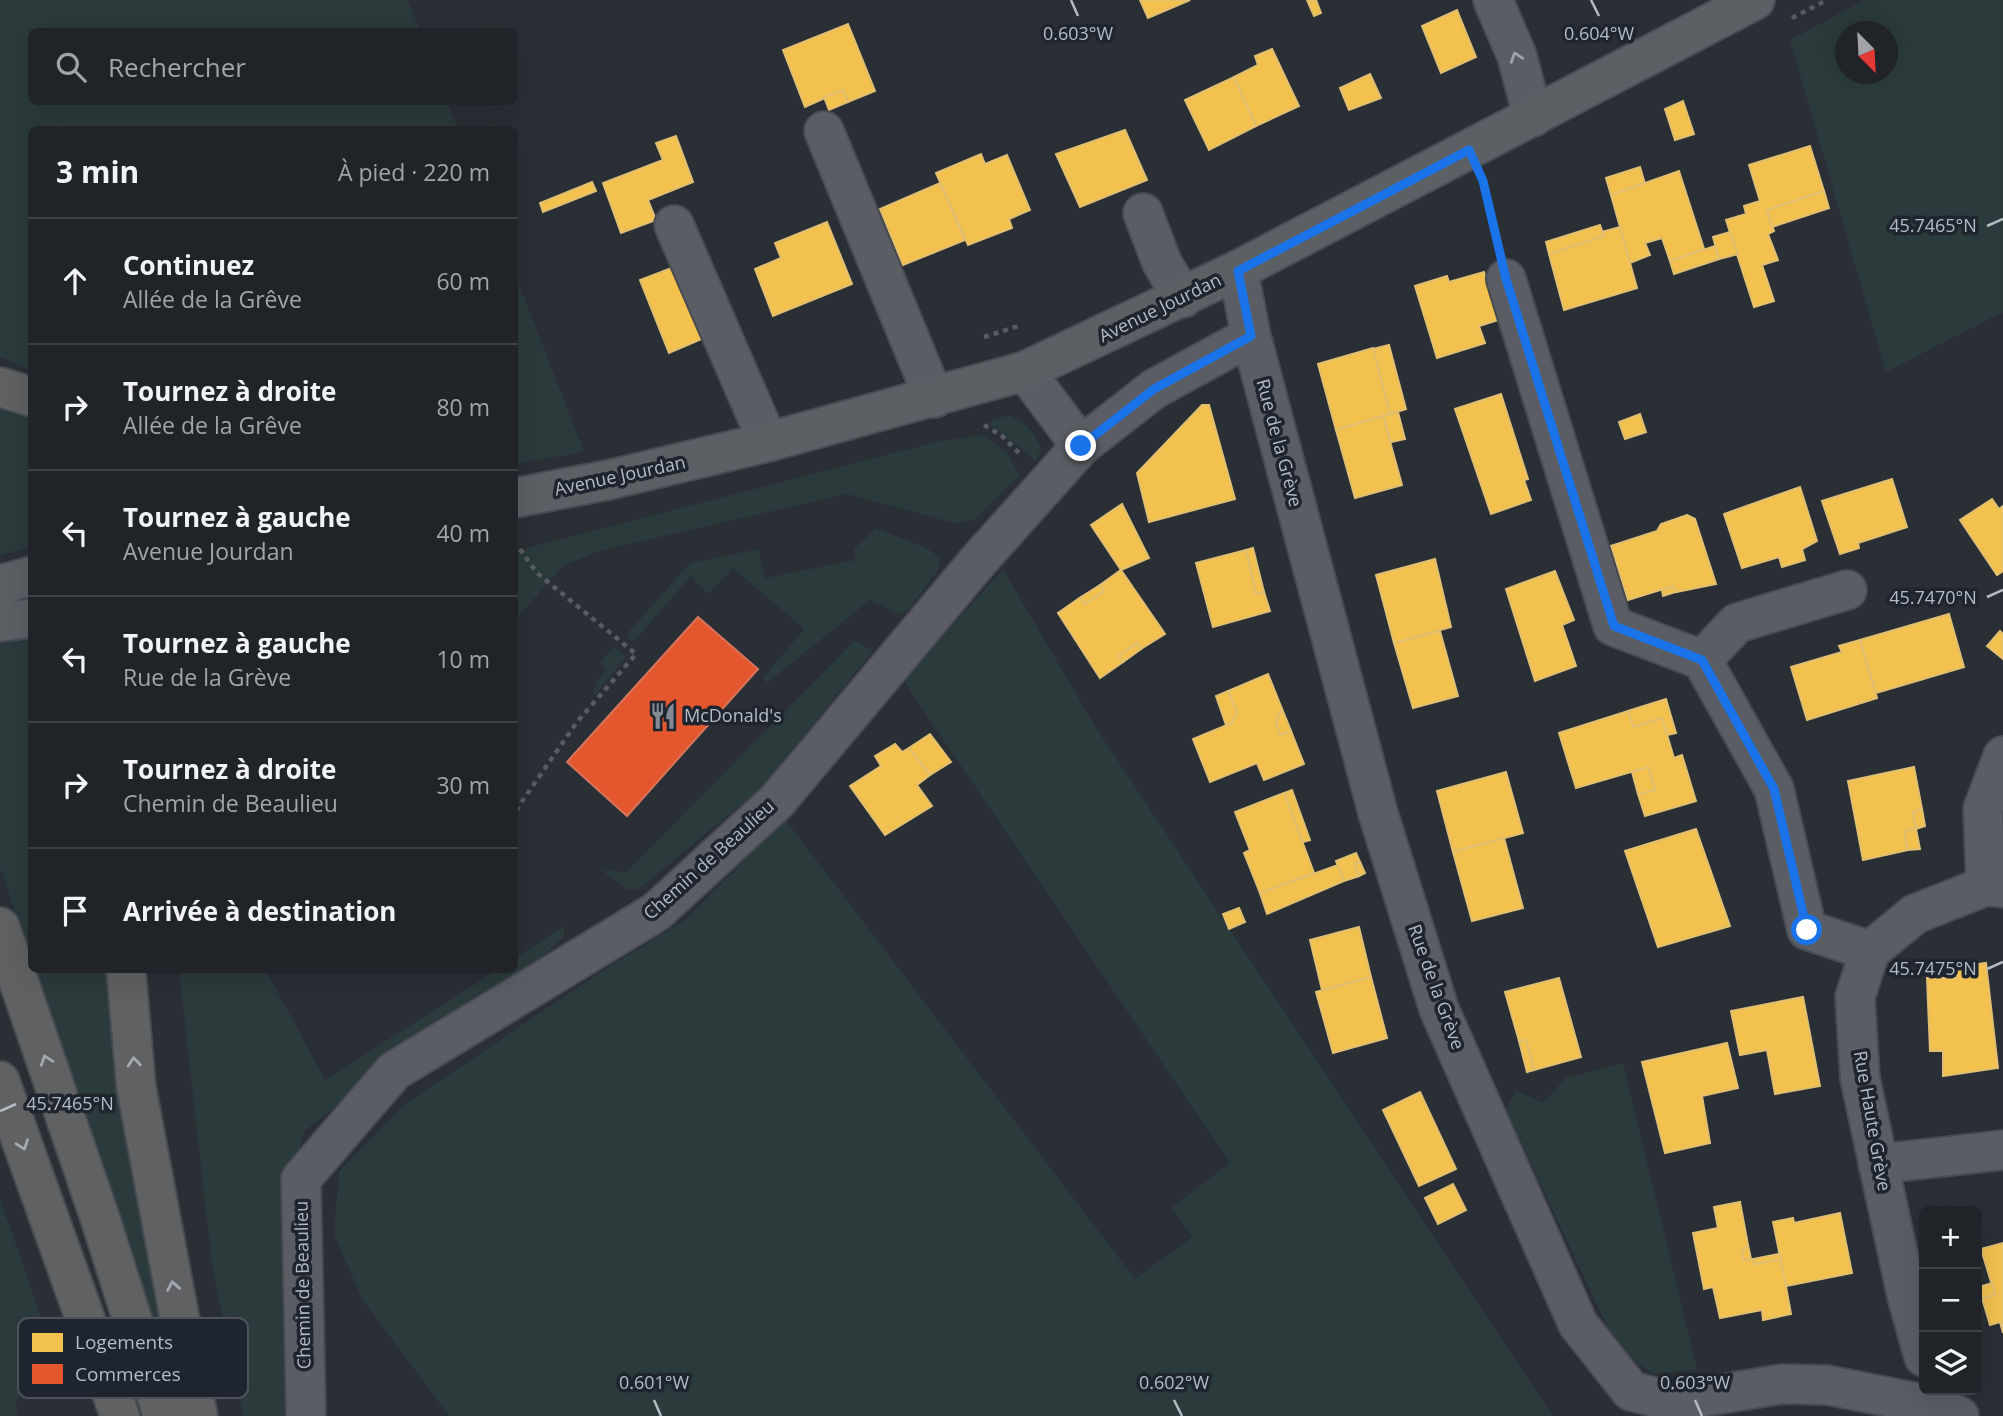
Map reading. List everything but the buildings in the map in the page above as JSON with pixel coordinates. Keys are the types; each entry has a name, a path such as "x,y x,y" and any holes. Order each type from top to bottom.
{"highway":[{"path":"0,387 28,396"},
{"path":"0,927 132,1318"},
{"path":"125,973 136,1086 180,1318"},
{"path":"0,1081 85,1318"},
{"path":"114,1398 120,1416"},
{"path":"157,1398 163,1416"},
{"path":"195,1398 198,1416"}],"main road":[{"name":"Avenue Jourdan","path":"518,497 608,480 768,442 1025,371 1238,271 1752,1"},
{"path":"0,585 28,577"},
{"path":"0,622 28,618"}],"street":[{"path":"1493,0 1517,57 1533,117"},
{"path":"824,131 934,398"},
{"path":"1143,213 1162,263 1183,298"},
{"path":"674,225 768,442"},
{"name":"Rue de la Grève","path":"1238,271 1251,336 1378,813 1439,1009 1578,1324 1630,1391 1673,1402 1782,1384 1819,1401 1943,1404"},
{"path":"1506,279 1614,626 1702,660 1774,789 1807,930 1870,951 1915,914 1995,887 1983,809 2003,756"},
{"name":"Chemin de Beaulieu","path":"306,1416 301,1179 394,1071 656,912 777,801 1081,446 1154,389 1251,336"},
{"path":"1025,371 1081,446"},
{"path":"1702,660 1737,623 1847,590"},
{"name":"Rue Haute Grève","path":"1870,951 1855,997 1860,1078 1907,1296 1919,1339"},
{"path":"1878,1164 2003,1150"}],"path":[{"path":"1469,150 1483,181 1506,279"},
{"path":"975,341 1024,324"},
{"path":"982,423 1002,436 1049,482"},
{"path":"518,547 537,573 636,654 577,722 518,807"}],"shaded area":[{"path":"0,0 408,0 419,28 28,28 28,105 448,105 457,126 28,126 28,370 0,356"},
{"path":"1864,0 2003,0 2003,312 1886,372 1790,40"},
{"path":"518,282 584,452 518,463"},
{"path":"0,401 28,416 28,549 0,555"},
{"path":"1009,415 1021,421 1036,437 1041,449 1036,461 987,422"},
{"path":"984,435 1006,452 1020,475 974,520 954,523 847,494 599,551 563,566 518,617 518,550 940,441"},
{"path":"876,528 928,549 941,558 938,570 907,612 897,613 870,600 767,683 763,678 804,629 733,568 708,594 691,576 633,642 626,635 690,563 758,549 765,578 855,560 854,549"},
{"path":"1003,569 1096,728 1553,1416 449,1416 362,1299 334,1234 339,1171 407,1103 599,973 685,920 785,819 1135,1279 1192,1237 1171,1208 1230,1163 903,680"},
{"path":"28,635 28,949 0,867 0,642"},
{"path":"855,640 873,651 761,788 639,889 628,890 600,869 627,872"},
{"path":"614,646 626,657 592,698 597,681 606,669 600,663"},
{"path":"564,926 564,937 537,961 347,1097 305,1131 289,1180 299,1416 243,1416 239,1398 248,1398 248,1318 223,1318 212,1265 179,973 268,973 325,1080 492,973 518,973 518,956"},
{"path":"37,973 111,973 123,1120 140,1220 162,1318 144,1318 125,1260 89,1122"},
{"path":"1623,1063 1697,1369 1653,1374 1618,1350 1506,1110 1516,1090 1543,1103 1566,1078"},
{"path":"0,1199 41,1318 18,1318 18,1416 0,1416"}],"place":[{"name":"McDonald's","path":"663,716"}],"route":[{"path":"1081,446 1154,389 1251,336 1238,271 1469,150 1483,181 1506,279 1614,626 1702,660 1774,789 1807,930"}]}
